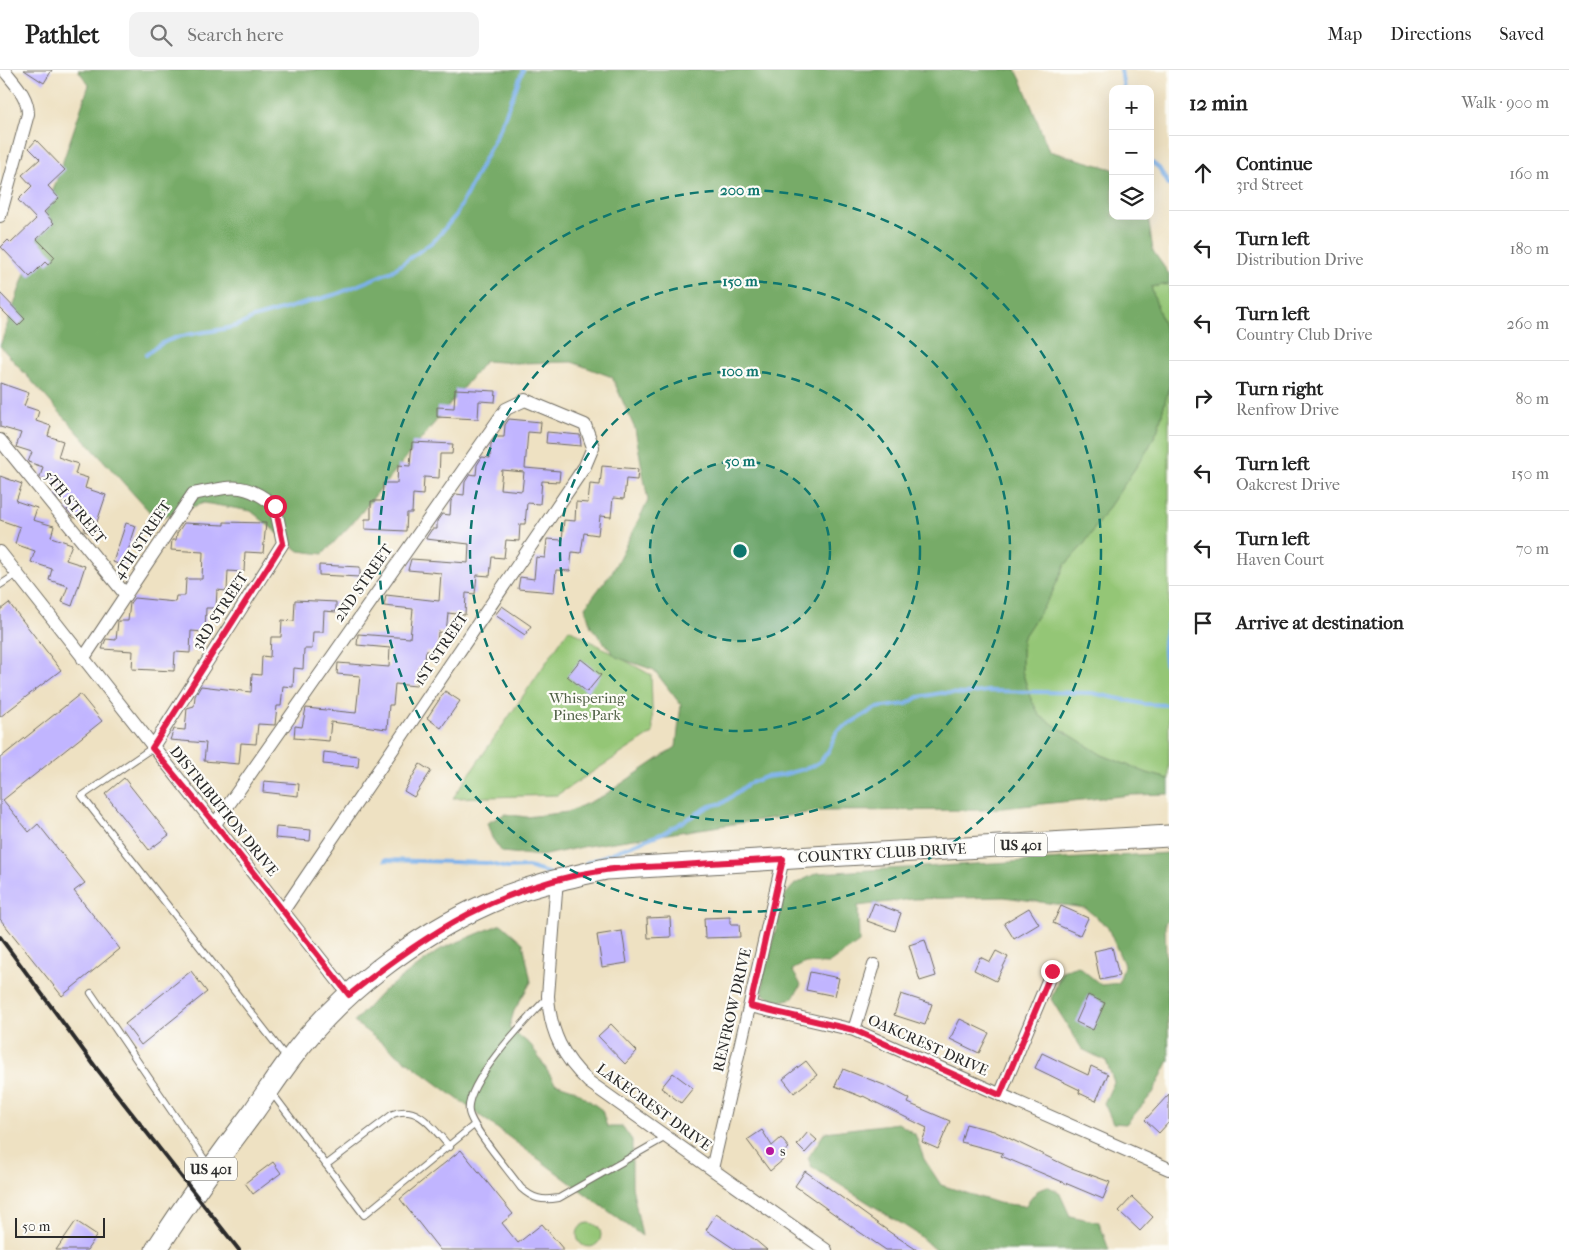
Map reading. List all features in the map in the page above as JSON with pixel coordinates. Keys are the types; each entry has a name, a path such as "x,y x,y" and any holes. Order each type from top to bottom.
{"main road":[{"name":"COUNTRY CLUB DRIVE","path":"156,1250 289,1060 349,995 397,956 460,917 498,900 557,879 606,869 1169,836"}],"street":[{"path":"0,216 28,114 28,104 4,70"},
{"name":"2ND STREET","path":"215,824 506,409 525,400 558,414"},
{"name":"1ST STREET","path":"283,911 585,466 593,447 585,425 558,414"},
{"name":"5TH STREET","path":"0,440 125,594"},
{"name":"4TH STREET","path":"83,659 193,494 234,486 258,492"},
{"name":"3RD STREET","path":"152,748 283,543 275,506 258,492"},
{"name":"DISTRIBUTION DRIVE","path":"0,552 152,748 215,824 349,995"},
{"name":"RENFROW DRIVE","path":"712,1169 783,859"},
{"name":"LAKECREST DRIVE","path":"557,879 548,996 553,1029 559,1044 577,1071 666,1137 826,1250"},
{"path":"854,1030 874,965"},
{"path":"1000,1095 1052,971"},
{"name":"OAKCREST DRIVE","path":"750,1006 854,1030 1169,1169"}],"lane":[{"path":"0,585 17,574"},
{"path":"152,748 82,796 289,1060"},
{"path":"91,993 211,1169"},
{"path":"548,996 516,1031 479,1080 470,1097 469,1111 474,1125 521,1188 530,1196 544,1201 559,1198 666,1137"},
{"path":"269,1090 364,1215 450,1147 474,1125"},
{"path":"326,1165 393,1114 402,1111 411,1111 419,1115 450,1147"}],"green space":[{"path":"78,70 1016,70 1049,151 1109,168 1109,220 1149,220 1153,251 1169,274 1169,284 1151,287 1166,333 1169,351 1169,386 1158,429 1148,449 1084,544 1065,565 1051,595 1022,639 1022,671 1030,697 1040,716 1102,755 1147,773 1169,779 1169,794 1131,795 982,810 820,811 587,846 541,856 502,852 492,838 487,823 505,814 526,817 568,812 603,796 676,747 681,705 654,670 616,657 591,627 585,607 612,572 648,501 635,429 612,377 572,362 516,363 485,361 356,519 323,554 299,551 251,511 204,503 156,519 0,346 89,85"},
{"path":"1169,284 1169,351 1166,333 1151,287"},
{"path":"1169,386 1169,779 1147,773 1102,755 1040,716 1030,697 1022,671 1022,639 1051,595 1065,565 1084,544 1148,449 1158,429"},
{"name":"Whispering Pines Park","path":"569,629 651,675 653,733 557,795 453,798"},
{"path":"1169,853 1169,919 1165,923 1169,1060 1153,1093 1126,1124 1113,1123 1104,1103 1114,1082 1106,1061 1082,1049 1051,999 1062,971 1078,966 1101,985 1119,983 1124,965 1107,926 1085,908 1004,897 912,899 858,906 859,942 828,964 805,963 792,970 801,985 793,998 779,1002 763,994 763,977 785,895 795,884 817,873"},
{"path":"501,924 523,943 531,982 514,1011 509,1028 531,1045 555,1083 573,1089 602,1110 607,1127 623,1127 632,1140 632,1186 642,1236 354,1022 382,992 441,949"},
{"path":"898,1123 915,1134 924,1159 941,1185 998,1203 1025,1206 1037,1191 1047,1186 1059,1192 1070,1216 1099,1222 1109,1250 935,1250 916,1233 812,1167 808,1158 825,1132"},
{"path":"589,1223 598,1226 601,1235 598,1244 589,1247 580,1244 577,1235 580,1226"}],"building":[{"path":"24,70 52,70 44,83"},
{"path":"36,140 65,170 48,186 59,198 44,212 54,223 37,239 55,257 48,265 45,262 30,277 1,247 8,240 11,243 36,219 18,200 32,186 22,175 40,159 29,148"},
{"path":"0,293 25,319 18,326 0,308"},
{"path":"0,383 29,393 24,406 39,411 36,421 51,426 48,436 63,441 58,457 78,464 75,474 88,478 85,488 106,495 93,534 84,531 86,521 73,517 67,510 69,504 60,501 56,497 61,483 40,477 43,467 28,462 32,452 16,447 21,433 0,427"},
{"path":"455,389 496,391 495,402 479,401 478,419 437,417 437,407 454,408"},
{"path":"509,419 541,422 540,433 528,432 525,468 560,471 559,482 542,481 540,504 527,503 525,524 520,524 519,541 506,540 504,558 492,557 490,576 477,575 475,594 466,593 465,615 448,613 446,633 438,632 436,652 426,651 424,668 418,667 416,686 395,684 393,705 389,705 387,729 331,722 329,741 294,738 295,726 302,727 306,708 356,713 360,676 337,674 338,663 389,667 390,648 357,645 358,634 410,638 413,609 384,606 386,595 439,601 441,573 408,570 411,559 468,563 469,544 426,538 432,529 437,529 437,521 442,514 450,515 451,501 456,494 464,495 465,482 470,474 476,475 477,465 482,457 490,458 491,444 496,437 504,437 505,425","holes":["502,470 524,472 522,491 500,489"]},
{"path":"547,432 580,435 581,446 546,443"},
{"path":"412,442 453,444 452,454 440,454 439,478 424,477 423,495 413,494 412,513 407,513 406,531 365,529 365,519 371,519 371,501 382,501 383,483 397,483 398,465 410,466"},
{"path":"602,466 638,469 637,480 626,479 624,499 613,498 611,517 600,516 598,535 584,533 581,553 572,552 570,571 556,570 554,592 518,589 520,577 534,579 536,557 545,558 547,539 562,540 564,520 575,521 576,502 588,503 590,484 600,485"},
{"path":"0,476 22,484 16,501 37,508 33,520 54,526 51,537 72,544 66,560 85,566 72,606 62,602 68,586 49,580 52,569 31,562 35,551 15,544 20,527 0,520"},
{"path":"224,522 266,523 263,553 245,552 244,572 228,571 227,591 217,590 216,608 206,608 205,632 191,631 190,653 175,652 174,671 132,669 133,651 102,649 106,639 116,640 118,621 128,621 130,603 134,598 175,602 176,596 185,596 186,579 202,579 203,552 171,550 172,540 176,540 177,533 184,523 224,525"},
{"path":"126,523 136,526 123,566 113,562"},
{"path":"319,565 360,567 360,577 319,575"},
{"path":"295,600 336,602 336,612 324,611 323,632 313,632 312,649 304,649 303,669 294,668 293,687 283,686 281,706 277,706 275,725 258,724 256,744 241,743 239,764 204,761 206,743 170,740 174,729 185,730 187,708 194,706 195,696 201,686 251,692 252,674 261,675 262,656 270,657 271,637 281,637 282,620 294,621"},
{"path":"9,603 61,670 0,717 0,610"},
{"path":"502,606 531,626 525,635 495,615"},
{"path":"581,659 601,675 587,692 567,676"},
{"path":"445,691 460,701 441,728 427,718"},
{"path":"80,694 102,721 3,800 29,832 38,824 85,883 74,891 120,949 62,996 0,919 0,758"},
{"path":"324,752 359,756 358,767 323,764"},
{"path":"420,764 431,771 414,797 404,791"},
{"path":"124,778 169,835 149,850 105,794"},
{"path":"264,781 299,784 298,796 263,792"},
{"path":"276,827 311,830 310,841 275,838"},
{"path":"874,903 901,913 895,931 867,921"},
{"path":"1061,906 1088,918 1080,935 1053,923"},
{"path":"1029,908 1039,924 1014,939 1004,923"},
{"path":"670,917 671,937 648,938 647,918"},
{"path":"730,917 730,924 739,924 740,937 705,938 704,918"},
{"path":"622,931 627,963 602,967 597,935"},
{"path":"925,940 936,976 920,981 909,945"},
{"path":"1112,947 1119,976 1100,980 1094,951"},
{"path":"996,951 1008,957 996,981 974,970 980,957 990,962"},
{"path":"191,971 207,992 141,1045 125,1024"},
{"path":"810,972 839,978 835,996 806,990"},
{"path":"901,994 932,1004 925,1025 894,1015"},
{"path":"1088,995 1105,1003 1093,1030 1076,1022"},
{"path":"960,1019 989,1033 979,1053 950,1039"},
{"path":"611,1024 637,1051 625,1064 598,1036"},
{"path":"1042,1053 1088,1075 1091,1066 1108,1074 1096,1101 1079,1093 1080,1090 1035,1068"},
{"path":"806,1061 817,1075 794,1093 783,1079"},
{"path":"843,1069 884,1085 910,1099 908,1103 950,1121 938,1149 922,1142 927,1128 863,1096 835,1086"},
{"path":"673,1073 693,1088 681,1103 661,1088"},
{"path":"1169,1094 1169,1122 1159,1133 1145,1120"},
{"path":"966,1124 994,1131 1069,1167 1110,1182 1103,1199 1001,1156 1003,1153 961,1142"},
{"name":"s","path":"762,1130 772,1146 781,1138 789,1148 781,1154 783,1160 770,1171 747,1140"},
{"path":"808,1132 817,1140 805,1153 797,1145"},
{"path":"461,1150 513,1214 502,1223 518,1243 542,1224 564,1250 440,1250 400,1199"},
{"path":"273,1162 281,1173 253,1194 245,1183"},
{"path":"805,1171 917,1250 886,1250 858,1231 795,1186"},
{"path":"1132,1197 1153,1217 1140,1231 1119,1211"},
{"path":"716,1214 767,1250 736,1250 706,1230"},
{"path":"76,1221 97,1235 87,1250 56,1250"}],"waterway":[{"path":"146,355 158,345 172,339 227,328 253,318 337,294 392,271 435,240 456,215 501,126 523,70"},
{"path":"1121,70 1123,85"},
{"path":"1154,164 1159,168 1169,185"},
{"path":"1169,620 1164,649 1169,677"},
{"path":"586,863 663,833 710,806 723,803 748,784 765,777 782,775 811,767 821,761 829,750 837,731 876,708 906,704 919,697 941,693 965,694 988,691 1092,693 1144,704 1169,705"},
{"path":"385,860 487,863 507,868 528,867 551,874"}],"railway":[{"path":"0,937 97,1069 239,1250"}],"place":[{"name":"s","path":"770,1151"}],"route":[{"path":"275,506 283,543 152,748 215,824 349,995 397,956 431,933 490,903 557,879 606,869 783,859 750,1006 854,1030 1000,1095 1052,971"}]}
